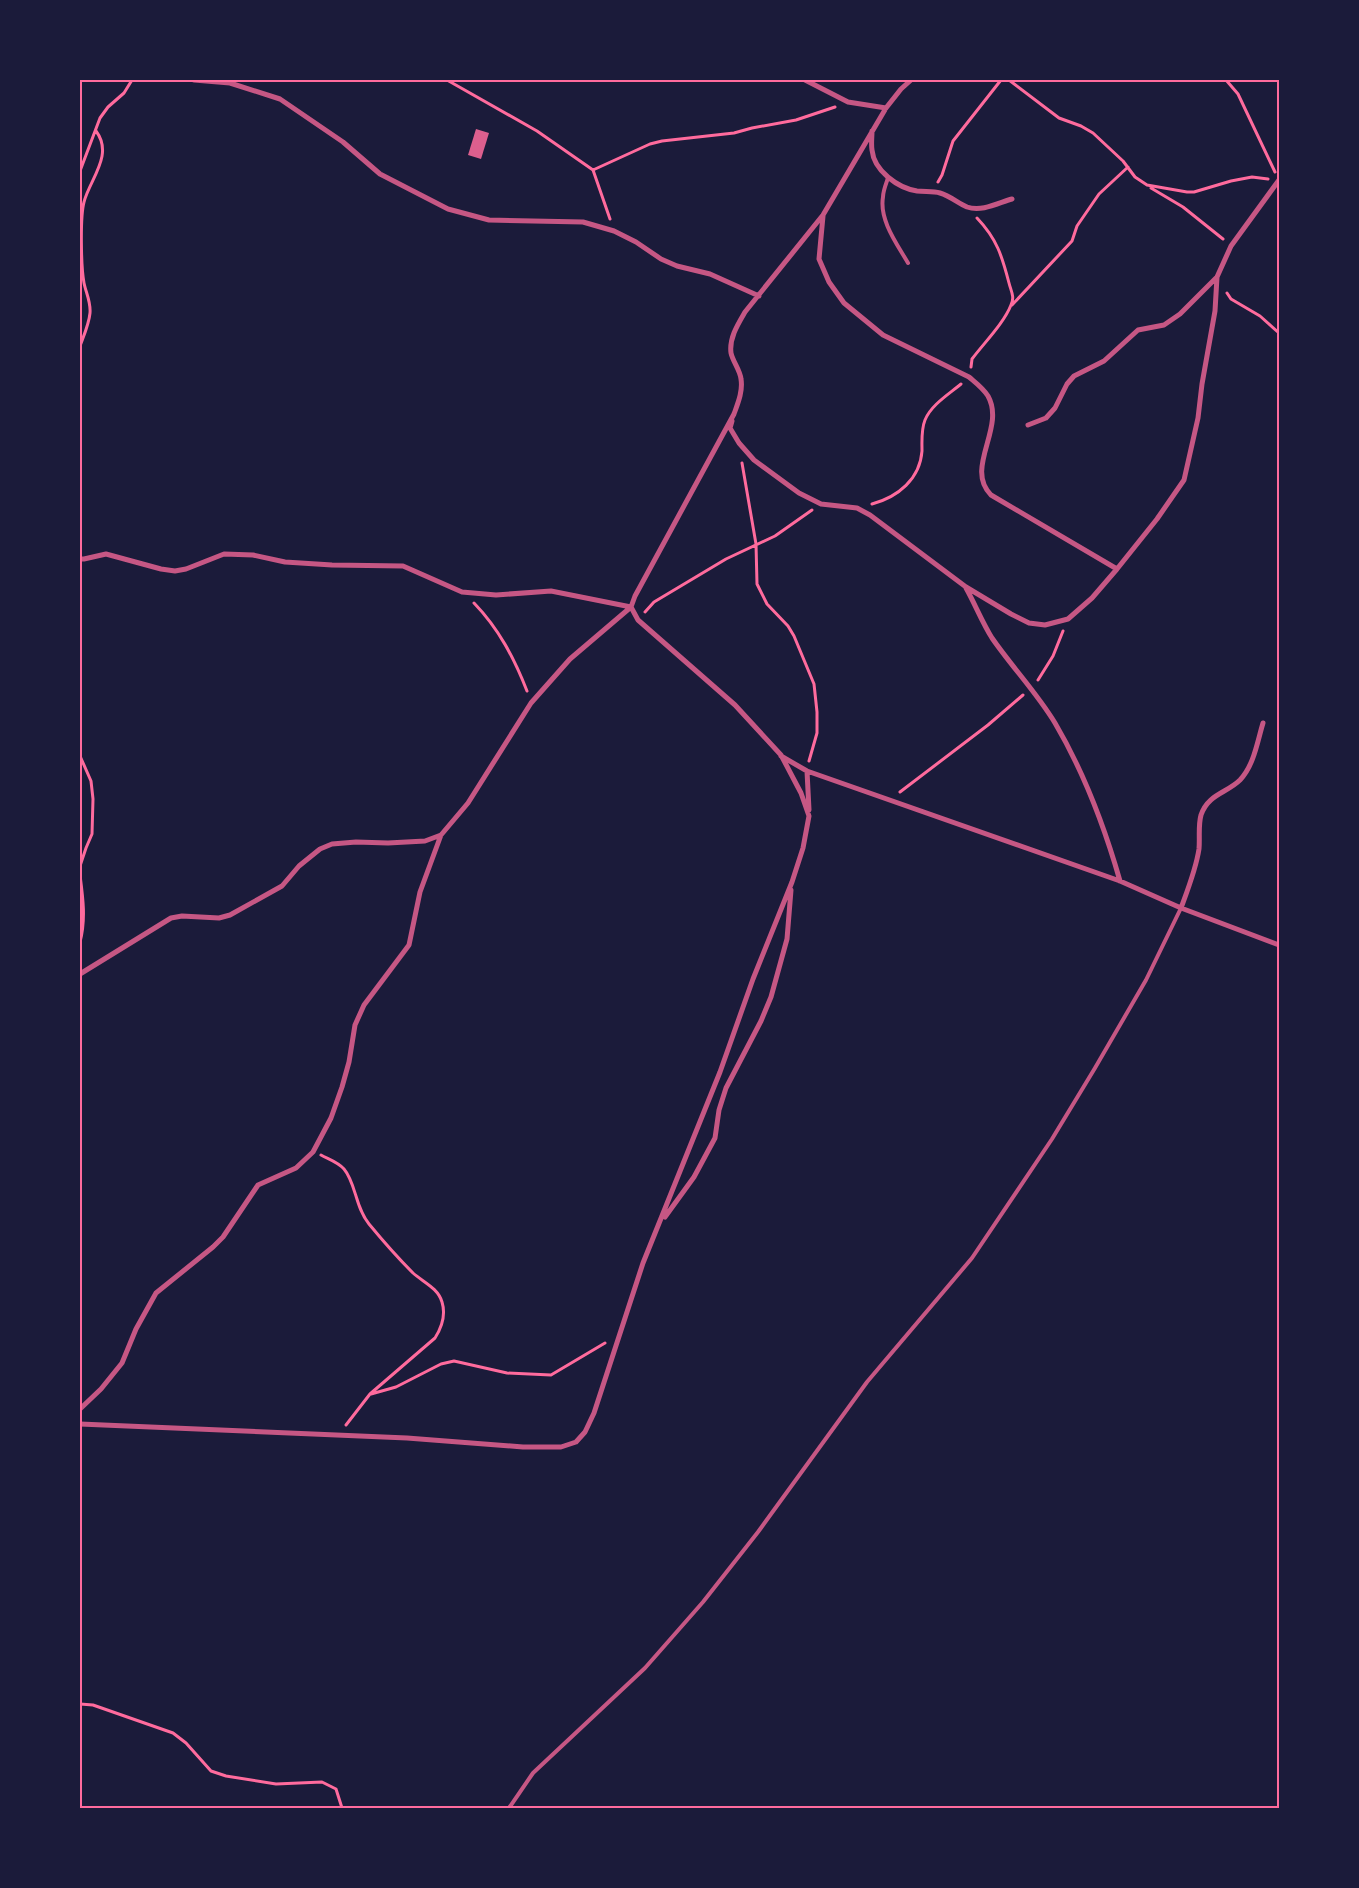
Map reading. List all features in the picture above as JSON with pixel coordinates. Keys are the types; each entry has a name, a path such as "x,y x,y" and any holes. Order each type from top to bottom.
{"street":[{"path":"194,80 230,83 280,99 343,142 380,174 448,209 489,220 583,222 614,231 636,242 661,259 677,266 710,274 759,296"},
{"path":"805,80 848,102 886,108"},
{"path":"911,80 886,108 823,215 745,312 735,330 731,353 741,379 740,396 730,428 739,443 754,460 777,478 821,504 857,508 882,523 966,587 1030,623 1045,625 1068,619 1092,598 1157,519 1184,480 1198,418 1218,277 1232,246 1279,180"},
{"path":"872,130 872,151 878,166 888,178 909,189 949,196 967,207 984,208 1012,199"},
{"path":"823,215 819,259 829,282 844,303 883,335 969,377 989,397 992,414 990,438 981,477 985,489 991,496 1117,569"},
{"path":"1028,425 1038,423 1046,418 1055,408 1067,384 1074,376 1104,361 1138,330 1164,326 1180,314 1218,277"},
{"path":"80,1409 101,1389 122,1363 136,1329 156,1293 213,1247 228,1230 242,1206 258,1185 296,1168 314,1152 331,1118 342,1087 356,1024 364,1004 409,944 420,892 441,835 468,802 532,704 570,659 631,607 635,596 734,414"},
{"path":"80,559 106,554 175,571 186,569 224,554 253,556 285,562 403,566 462,592 496,595 551,591 631,607"},
{"path":"966,587 982,622 993,639 1032,688 1055,723 1090,790 1105,830 1120,881"},
{"path":"631,607 638,620 735,705 781,755 807,771 1120,881 1181,908 1279,944"},
{"path":"1181,908 1196,864 1201,815 1208,802 1219,792 1239,781 1248,768 1263,723"},
{"path":"781,755 809,816"},
{"path":"80,1424 407,1438 523,1447 561,1447 576,1442 585,1432 594,1414 643,1263 792,882 809,816 807,771"},
{"path":"80,974 171,918 182,916 219,918 230,915 282,886 300,866 320,849 332,844 425,842 441,835"},
{"path":"660,1223 694,1177 715,1138 719,1110 726,1088 761,1021 771,997 787,939 792,882"}],"lane":[{"path":"888,178 882,197 882,210 891,234 908,263"},
{"path":"509,1808 533,1773 645,1668 703,1602 763,1524 866,1382 972,1258 1052,1139 1090,1076 1146,980 1181,908"}],"path":[{"path":"80,171 100,118 108,107 124,93 132,80"},
{"path":"447,80 537,131 593,170 614,231"},
{"path":"931,192 942,175 953,141 1001,80"},
{"path":"1009,80 1058,118 1093,132 1105,142 1135,177 1184,207 1232,246"},
{"path":"1226,80 1238,94 1279,180"},
{"path":"593,170 650,144 734,133 796,120 848,102"},
{"path":"80,346 88,324 90,311 84,282 82,214 84,202 102,161 101,139 96,131"},
{"path":"857,508 884,501 897,495 916,474 920,464 924,422 928,414 969,377 972,359 1011,306 1072,241 1077,226 1099,194 1128,167"},
{"path":"1147,185 1194,192 1231,180 1252,177 1279,180"},
{"path":"967,207 990,231 998,246 1005,262 1014,296 1011,306"},
{"path":"1218,277 1231,300 1260,316 1279,333"},
{"path":"739,443 756,544 757,584 768,604 788,626 794,636 814,684 817,733 807,771"},
{"path":"638,620 654,602 726,559 775,536 821,504"},
{"path":"462,592 491,621 517,664 532,704"},
{"path":"890,800 988,725 1032,688 1044,673 1053,656 1068,619"},
{"path":"80,756 92,781 93,799 92,834 80,866"},
{"path":"80,875 84,907 83,930 80,942"},
{"path":"314,1152 344,1168 359,1207 367,1221 414,1274 436,1290 442,1302 444,1316 441,1329 435,1338 370,1394 338,1436"},
{"path":"370,1394 396,1387 440,1364 454,1361 507,1373 551,1375 619,1335"},
{"path":"80,1704 93,1705 173,1733 186,1743 211,1770 226,1776 276,1784 322,1782 336,1789 342,1808"}],"building":[{"path":"476,129 489,133 481,159 468,155"}]}
